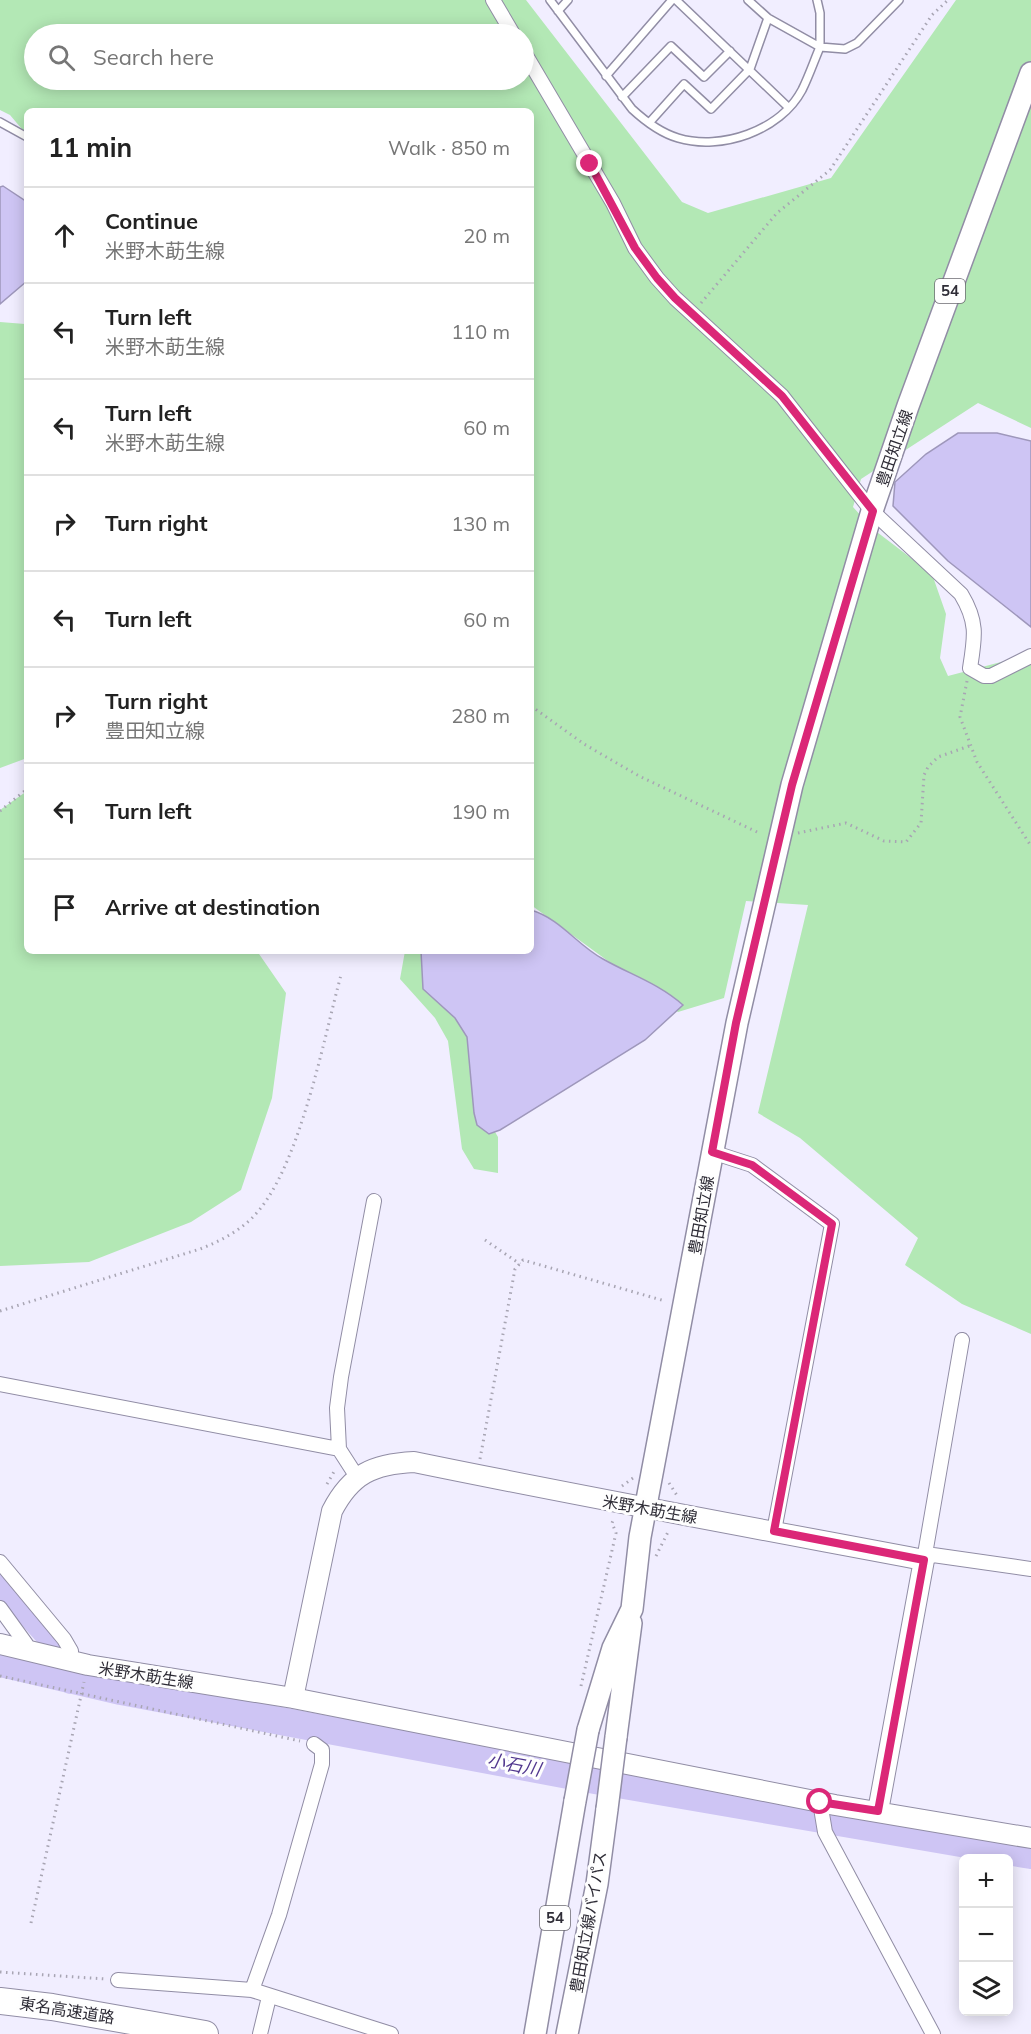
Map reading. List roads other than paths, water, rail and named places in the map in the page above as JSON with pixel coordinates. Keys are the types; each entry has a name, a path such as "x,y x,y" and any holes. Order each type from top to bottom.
{"highway":[{"name":"東名高速道路","path":"0,2001 205,2034"}],"main road":[{"name":"豊田知立線","path":"607,1809 640,1537 736,1023 792,785 873,511 912,395 1031,72"},
{"name":"米野木莇生線","path":"293,1698 332,1511 352,1470 388,1463 414,1462 646,1509 924,1560"},
{"path":"878,1811 924,1560"},
{"name":"豊田知立線","path":"575,1801 588,1730 613,1648 632,1609"},
{"name":"米野木莇生線","path":"0,1644 69,1661 293,1698 820,1805 878,1811 1031,1838"},
{"name":"豊田知立線バイパス","path":"534,2034 575,1801"},
{"name":"豊田知立線バイパス","path":"567,2034 597,1884 607,1809"}],"street":[{"path":"493,0 507,24"},
{"path":"534,69 613,203 635,248 657,278 782,396 873,511 961,594 971,611 975,628 970,668 984,676 991,675 1026,656 1031,656"},
{"path":"712,1152 752,1165 832,1224 774,1531"},
{"path":"352,1470 339,1449 337,1419 340,1387 374,1201"},
{"path":"924,1560 962,1340"},
{"path":"0,1384 339,1449"},
{"path":"924,1560 933,1555 1031,1569"},
{"path":"0,1562 64,1639 70,1651 69,1661"},
{"path":"0,1608 26,1644 25,1650"},
{"path":"252,1990 279,1914 322,1764 322,1750 314,1744"},
{"path":"820,1805 825,1832 933,2034"},
{"path":"118,1980 252,1990 267,2004 391,2034"},
{"path":"260,2034 267,2004"}],"lane":[{"path":"550,0 622,97 649,123 675,138 692,142 716,142 756,131 781,116 802,91 820,47 820,13 817,0"},
{"path":"558,11 568,0"},
{"path":"606,76 674,0 788,107"},
{"path":"748,0 768,18 820,47 845,49 857,43 899,0"},
{"path":"649,123 684,84 711,109 750,69 768,18"},
{"path":"622,97 671,46 704,77 730,51"},
{"path":"0,122 24,135"}],"waterway":[{"path":"0,1580 53,1639 71,1680"},
{"name":"小石川","path":"0,1663 121,1691 595,1780 1031,1855"}]}
